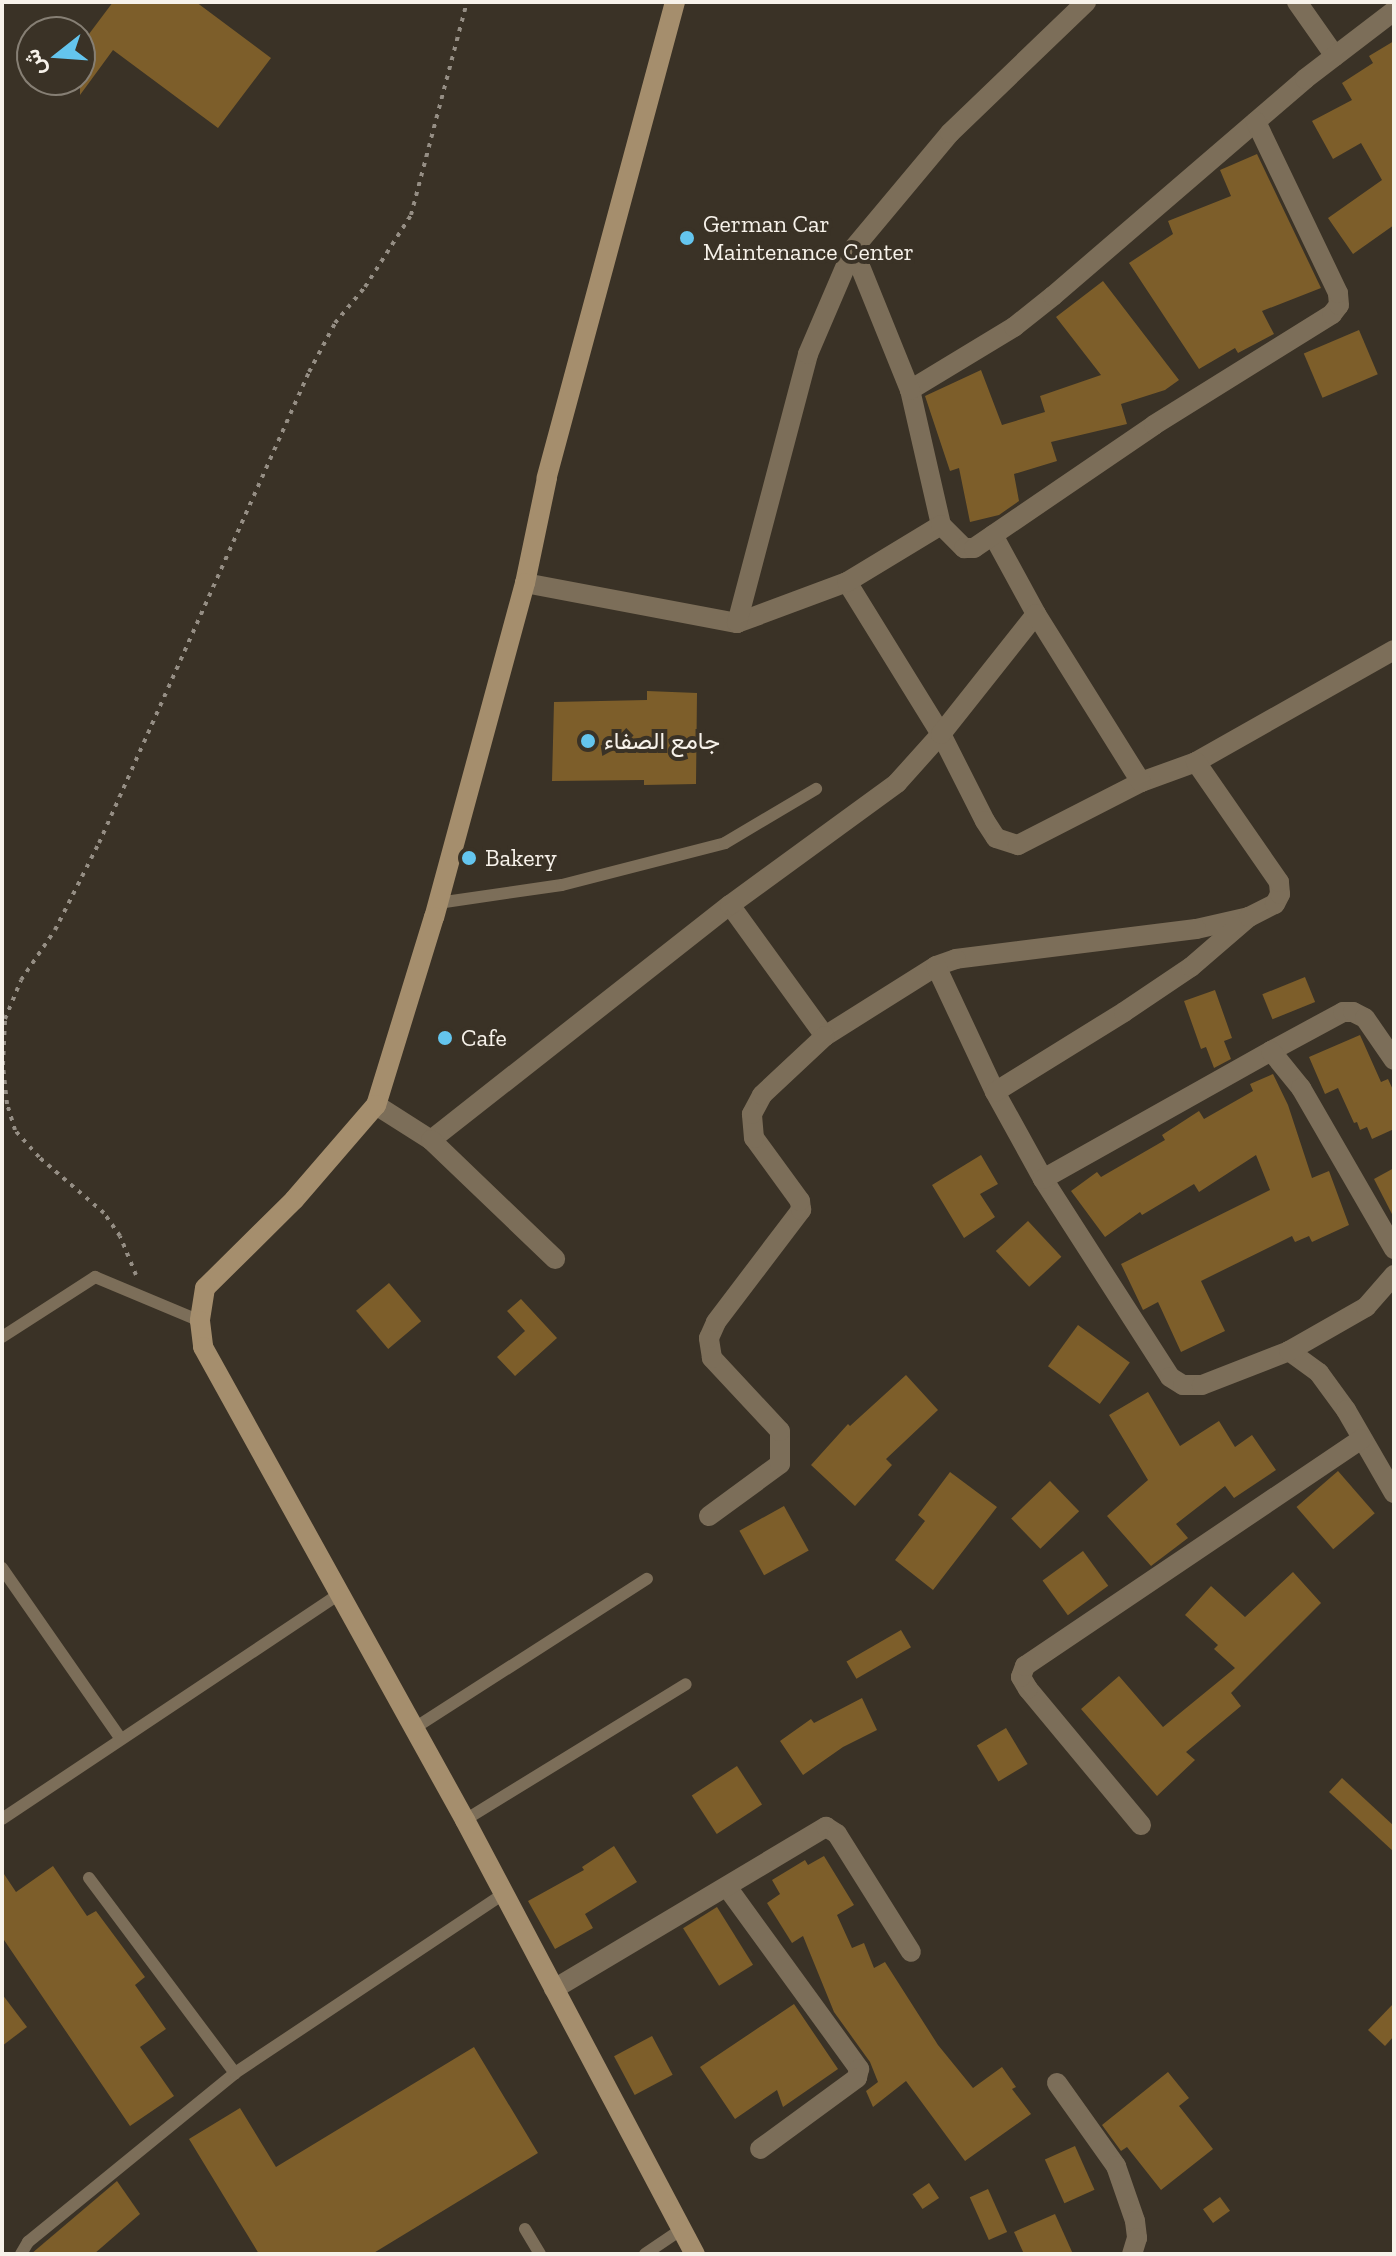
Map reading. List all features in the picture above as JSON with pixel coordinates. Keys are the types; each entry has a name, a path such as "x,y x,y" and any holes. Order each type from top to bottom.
{"street":[{"path":"675,2 547,478 525,583 438,903 376,1105 294,1200 205,1288 200,1321 203,1347 465,1820 695,2254"},
{"path":"737,623 808,354 853,249 950,133 1086,2"},
{"path":"1297,2 1335,56"},
{"path":"910,390 1014,327 1335,56 1394,11"},
{"path":"853,249 910,390 941,525 970,549 1154,425 1332,314 1339,305 1338,293 1256,122"},
{"path":"525,583 737,623 847,582 941,525"},
{"path":"993,535 1036,614 1141,782"},
{"path":"847,582 941,734 996,838 1018,845 1141,782 1196,762 1394,650"},
{"path":"431,1140 730,905 897,783 941,734 1036,614"},
{"path":"709,1516 780,1464 780,1431 712,1358 709,1338 716,1322 801,1210 800,1201 754,1138 752,1114 762,1095 825,1036 936,966 956,959 1196,929 1249,917 1275,904 1280,894 1279,882 1196,762"},
{"path":"730,905 825,1036"},
{"path":"995,1092 1191,967 1249,917"},
{"path":"936,966 995,1092 1043,1179 1170,1377 1183,1385 1202,1385 1289,1351 1366,1307 1394,1275"},
{"path":"1043,1179 1343,1012 1353,1012 1365,1018 1394,1060"},
{"path":"1271,1051 1301,1088 1394,1249"},
{"path":"376,1105 431,1140 555,1259"},
{"path":"1289,1351 1319,1373 1394,1493"},
{"path":"1141,1825 1028,1689 1021,1677 1025,1666 1362,1439"},
{"path":"554,1989 826,1827 837,1834 911,1952"},
{"path":"727,1887 859,2069 857,2078 760,2149"},
{"path":"1057,2083 1116,2166 1135,2221 1137,2238 1132,2254"}],"lane":[{"path":"438,903 562,885 710,847 739,835 816,789"},
{"path":"2,1337 88,1278 102,1277 200,1321"},
{"path":"2,1568 121,1739"},
{"path":"413,1729 647,1579"},
{"path":"2,1819 339,1594"},
{"path":"465,1820 686,1684"},
{"path":"89,1878 235,2073"},
{"path":"21,2254 28,2242 235,2073 503,1894"},
{"path":"525,2229 540,2254"},
{"path":"645,2254 682,2229"}],"path":[{"path":"145,1296 120,1236 104,1213 39,1157 15,1130 7,1104 3,1065 5,1019 21,980 55,930 99,843 309,372 335,323 365,287 411,215 467,2"}],"building":[{"path":"113,2 196,2 271,58 218,128 113,50 96,73 96,25"},
{"path":"1394,41 1394,225 1353,254 1328,218 1382,180 1361,143 1333,159 1312,121 1352,100 1342,83 1373,63 1369,56"},
{"path":"1257,154 1321,288 1262,311 1274,334 1238,353 1235,348 1199,369 1129,263 1173,234 1168,221 1231,196 1220,170"},
{"path":"1103,281 1179,380 1165,390 1121,404 1127,424 1051,442 1057,461 1014,474 1019,501 999,515 970,522 959,468 950,471 925,396 981,370 1002,425 1045,412 1040,396 1101,375 1056,317"},
{"path":"1359,330 1378,374 1323,398 1304,353"},
{"path":"647,691 697,693 696,784 644,785 644,780 552,781 554,702 647,700"},
{"path":"1305,977 1315,1002 1272,1019 1262,994"},
{"path":"1215,990 1232,1038 1224,1041 1231,1059 1214,1068 1206,1047 1201,1049 1184,1001"},
{"path":"1360,1035 1381,1082 1388,1079 1394,1092 1394,1129 1372,1139 1367,1127 1360,1130 1357,1122 1354,1123 1338,1088 1325,1094 1309,1057"},
{"path":"1273,1074 1288,1105 1312,1178 1329,1171 1349,1225 1312,1242 1309,1236 1295,1242 1292,1236 1201,1281 1225,1331 1181,1352 1158,1302 1143,1310 1121,1264 1270,1190 1256,1155 1199,1192 1194,1184 1142,1215 1140,1212 1105,1237 1071,1191 1097,1172 1101,1177 1165,1140 1162,1135 1199,1111 1204,1119 1253,1091 1250,1084"},
{"path":"981,1155 998,1184 980,1194 995,1217 964,1238 932,1185"},
{"path":"1394,1168 1394,1218 1374,1179"},
{"path":"1028,1221 1061,1257 1029,1287 996,1251"},
{"path":"389,1283 421,1321 388,1349 356,1311"},
{"path":"521,1299 557,1338 515,1376 497,1357 525,1331 507,1311"},
{"path":"1078,1325 1130,1363 1100,1404 1048,1366"},
{"path":"906,1375 938,1410 886,1459 892,1465 855,1506 811,1465 848,1424 850,1426"},
{"path":"1148,1392 1180,1446 1219,1421 1235,1447 1252,1435 1276,1470 1234,1498 1225,1486 1176,1524 1188,1538 1151,1566 1107,1516 1148,1480 1109,1415"},
{"path":"1338,1471 1375,1513 1333,1549 1296,1507"},
{"path":"950,1472 997,1507 933,1590 895,1560 925,1521 918,1515"},
{"path":"1050,1481 1079,1511 1040,1549 1011,1519"},
{"path":"784,1506 809,1551 764,1575 739,1531"},
{"path":"1083,1551 1108,1586 1068,1615 1043,1580"},
{"path":"1293,1572 1321,1603 1231,1693 1241,1706 1186,1752 1195,1760 1157,1796 1081,1709 1119,1676 1163,1727 1235,1668 1214,1649 1218,1645 1185,1615 1211,1586 1245,1617"},
{"path":"901,1630 911,1647 856,1679 846,1662"},
{"path":"862,1698 877,1730 843,1747 803,1775 780,1741 811,1719 814,1723"},
{"path":"1006,1728 1028,1764 998,1782 977,1746"},
{"path":"737,1766 762,1805 717,1834 692,1795"},
{"path":"1342,1778 1394,1826 1394,1852 1329,1792"},
{"path":"614,1846 637,1882 585,1914 593,1928 555,1949 528,1901 584,1870 582,1867"},
{"path":"824,1856 854,1905 837,1915 852,1948 864,1943 874,1968 885,1962 938,2045 973,2088 1002,2067 1016,2087 1012,2089 1031,2114 965,2161 906,2081 873,2107 866,2091 878,2082 870,2062 834,2012 803,1936 792,1943 767,1903 780,1894 772,1880 805,1860 808,1865"},
{"path":"53,1866 87,1916 96,1911 145,1977 135,1985 166,2029 140,2047 174,2096 130,2126 2,1937 2,1871 16,1892"},
{"path":"717,1907 753,1965 719,1986 683,1928"},
{"path":"2,1994 27,2027 2,2046"},
{"path":"1394,2003 1394,2036 1385,2046 1368,2030"},
{"path":"794,2004 838,2069 783,2107 777,2090 735,2119 700,2067"},
{"path":"652,2036 673,2075 635,2095 614,2056"},
{"path":"474,2047 538,2153 372,2254 259,2254 189,2139 240,2108 276,2167"},
{"path":"1168,2072 1189,2098 1179,2106 1213,2149 1161,2190 1127,2147 1121,2151 1102,2125"},
{"path":"1075,2146 1095,2190 1064,2203 1045,2159"},
{"path":"117,2181 140,2214 94,2254 31,2254"},
{"path":"929,2183 939,2198 922,2209 912,2194"},
{"path":"988,2189 1007,2232 989,2240 970,2197"},
{"path":"1220,2197 1230,2211 1213,2223 1203,2209"},
{"path":"1055,2214 1073,2254 1024,2254 1014,2232"}],"place":[{"name":"German Car Maintenance Center","path":"687,238"},
{"name":"جامع الصفاء","path":"588,741"},
{"name":"Bakery","path":"469,858"},
{"name":"Cafe","path":"445,1038"}]}
